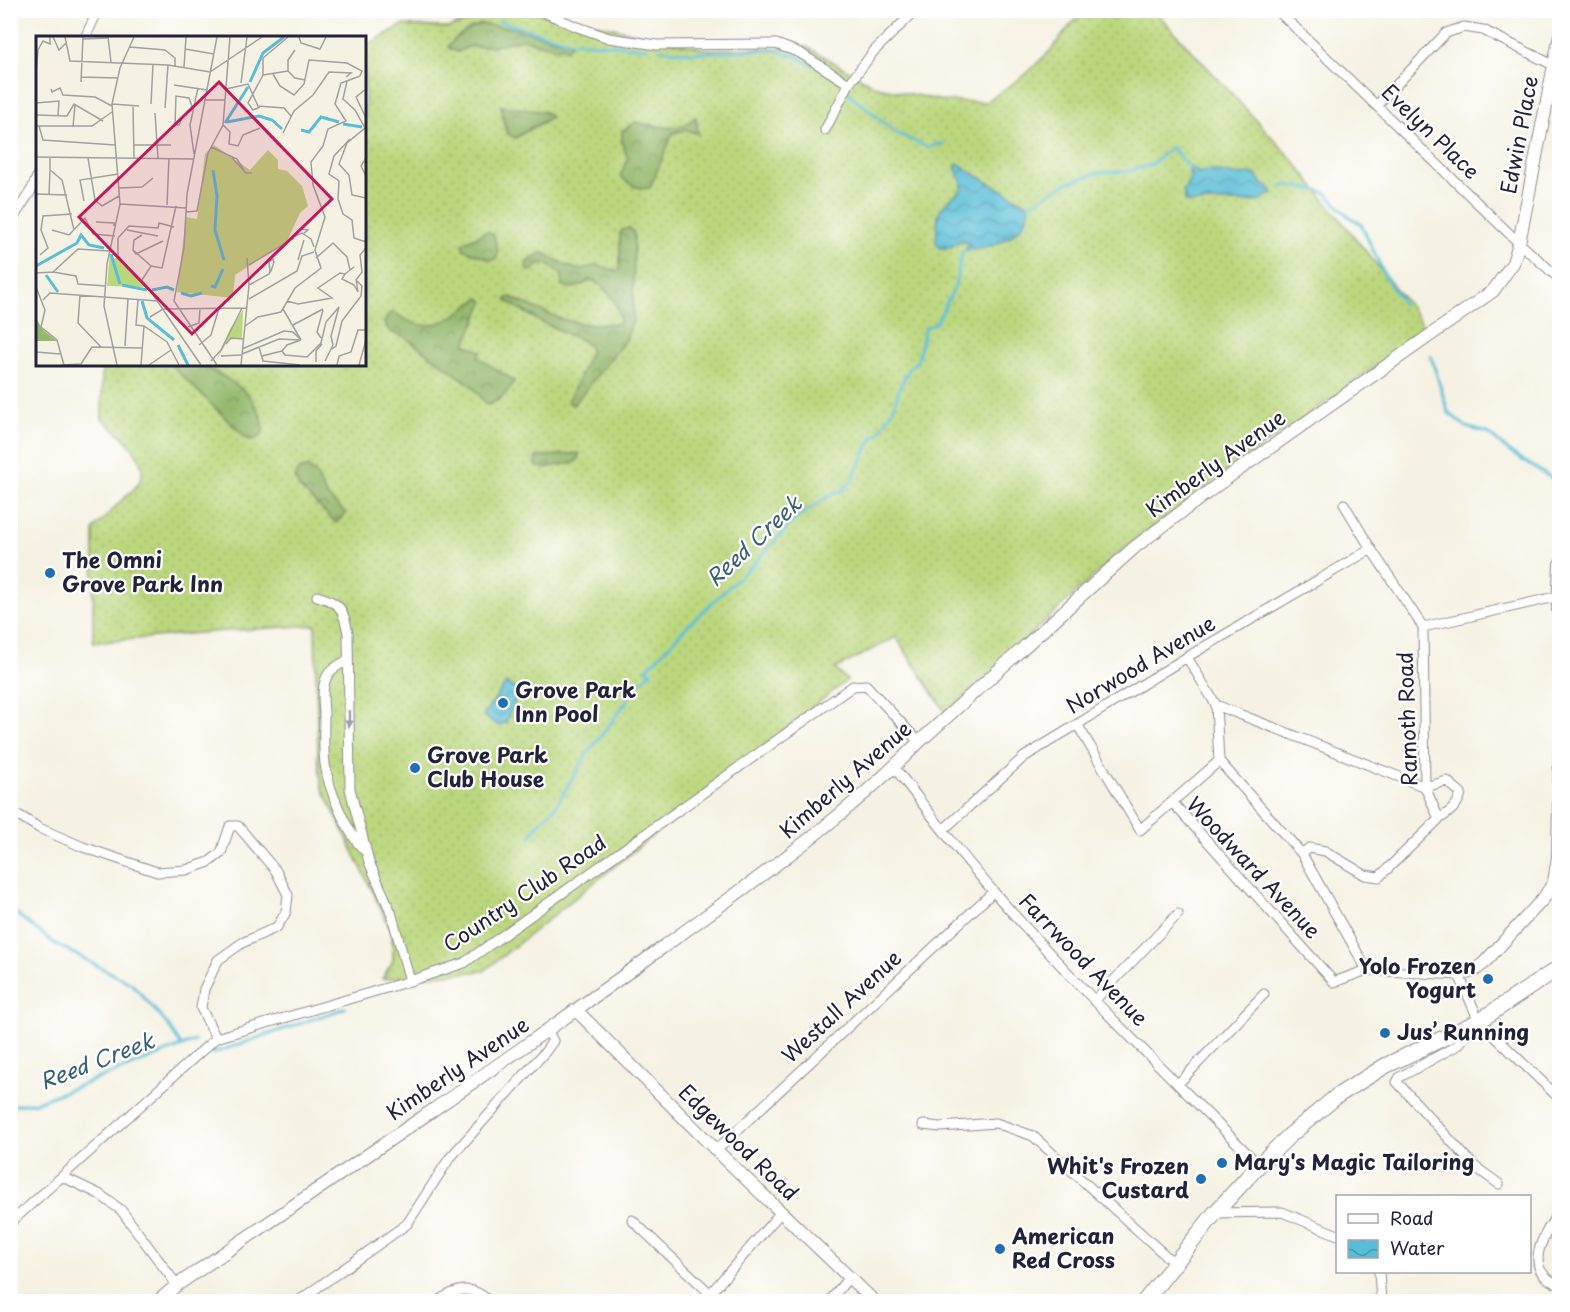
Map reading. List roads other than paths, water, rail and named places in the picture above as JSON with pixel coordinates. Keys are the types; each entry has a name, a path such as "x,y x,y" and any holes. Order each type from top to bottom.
{"main road":[{"path":"1144,1302 1215,1213 1259,1165 1331,1101 1385,1066 1479,1021 1560,967"}],"street":[{"path":"86,36 98,10"},
{"path":"539,10 609,38 657,45 776,45 800,53 849,84"},
{"path":"825,130 849,84 874,51 916,10"},
{"name":"Evelyn Place","path":"1277,10 1519,243 1560,279"},
{"path":"1377,105 1446,33 1464,27 1483,30 1553,65"},
{"name":"Edwin Place","path":"1519,243 1560,35"},
{"path":"10,223 36,179"},
{"name":"Kimberly Avenue","path":"157,1302 177,1285 548,1031 810,840 894,767 1135,548 1220,483 1493,291 1513,263 1519,243"},
{"path":"1344,504 1423,627 1559,596"},
{"name":"Norwood Avenue","path":"943,830 1024,757 1187,657 1371,549"},
{"path":"1560,564 1560,620"},
{"path":"316,596 339,605 344,614 348,633 350,789 366,853 391,912 410,981"},
{"name":"Ramoth Road","path":"1423,627 1425,788 1439,819"},
{"path":"1187,657 1216,705 1219,761 1302,854 1367,970"},
{"path":"348,660 335,667 328,674 325,682 323,698 325,766 343,817 366,853"},
{"name":"Country Club Road","path":"10,1223 216,1038 464,963 853,686 866,685 919,742"},
{"path":"1216,705 1425,788 1447,781 1461,793 1459,801 1452,810 1439,819 1378,876 1365,874 1325,851 1309,848 1302,854"},
{"name":"Woodward Avenue","path":"1077,724 1140,830 1173,803 1334,982 1367,970 1459,975"},
{"path":"1560,749 1558,857 1554,882 1543,899 1484,963 1475,970 1459,975 1479,1021 1560,1099"},
{"path":"1173,803 1219,761"},
{"name":"Farrwood Avenue","path":"894,767 993,892 1094,1000 1259,1165"},
{"path":"20,816 39,828 83,848 157,872 186,870 209,862 221,853 230,826 238,826 247,836 276,871 288,895 286,912 277,927 242,943 218,960 204,988 201,1008 216,1038"},
{"name":"Westall Avenue","path":"716,1150 993,892"},
{"path":"1094,1000 1178,914"},
{"path":"1178,1084 1264,994"},
{"name":"Edgewood Road","path":"576,1010 716,1150 875,1302"},
{"path":"1479,1021 1458,1045 1400,1077 1397,1082 1474,1166 1499,1184"},
{"path":"299,1300 407,1224 449,1159 545,1052 553,1041 548,1031"},
{"path":"923,1125 940,1127 996,1123 1033,1136 1175,1264"},
{"path":"63,1177 99,1194 121,1210 177,1285"},
{"path":"1560,1210 1541,1239 1537,1256 1543,1273 1560,1285"},
{"path":"703,1302 781,1212"},
{"path":"1215,1213 1282,1212 1336,1234"},
{"path":"632,1220 719,1302"},
{"path":"1379,1273 1381,1302"},
{"path":"829,1302 849,1277"},
{"path":"436,1302 457,1290 470,1289 484,1295 490,1302"}],"water":[{"path":"957,164 1029,205 1028,215 1016,232 996,244 975,250 965,250 969,244 962,240 949,248 940,248 936,244 938,213 962,189 962,183 955,167"},
{"path":"1188,166 1200,173 1211,170 1233,175 1255,174 1263,185 1270,187 1273,194 1256,202 1186,202 1183,191 1190,178"},
{"name":"Grove Park Inn Pool","path":"506,683 519,691 506,722 499,726 483,716"}],"waterway":[{"path":"499,21 568,41 647,48"},
{"path":"660,49 692,53 773,50 797,57 811,65"},
{"path":"848,91 896,133 929,148 936,144 944,144"},
{"name":"Reed Creek","path":"1029,205 1067,183 1101,172 1125,172 1151,165 1172,147 1190,169"},
{"name":"Reed Creek","path":"1282,187 1288,185 1325,192 1347,215 1361,224 1385,276 1403,304"},
{"name":"Reed Creek","path":"530,837 543,819 554,809 587,754 626,703 629,692 651,672 647,669 688,625 757,561 793,521 833,493 842,491 852,480 872,438 878,434 893,410 900,386 911,366 917,362 925,328 936,323 954,289 962,253 965,250"},
{"name":"Reed Creek","path":"1431,356 1448,412 1466,427 1488,433 1511,453 1553,479"},
{"path":"10,909 54,943 132,984 167,1024 181,1045"},
{"name":"Reed Creek","path":"211,1054 345,1008"},
{"name":"Reed Creek","path":"10,1106 37,1102 195,1041"}],"place":[{"name":"The Omni Grove Park Inn","path":"50,573"},
{"name":"Grove Park Inn Pool","path":"503,703"},
{"name":"Grove Park Club House","path":"415,768"},
{"name":"Yolo Frozen Yogurt","path":"1488,979"},
{"name":"Jus’ Running","path":"1385,1033"},
{"name":"Mary's Magic Tailoring","path":"1222,1163"},
{"name":"Whit's Frozen Custard","path":"1201,1179"},
{"name":"American Red Cross","path":"1000,1249"}]}
